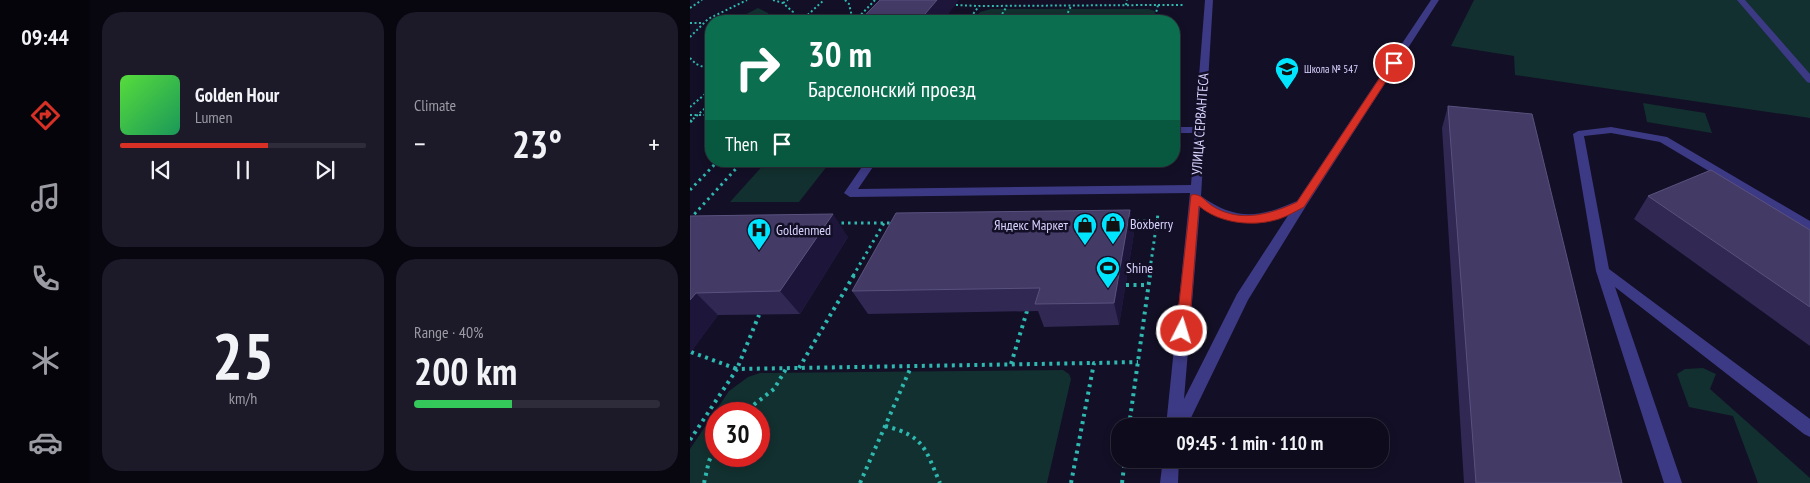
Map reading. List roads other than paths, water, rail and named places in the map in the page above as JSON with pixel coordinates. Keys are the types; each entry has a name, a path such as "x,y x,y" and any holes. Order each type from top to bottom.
{"street":[{"name":"УЛИЦА СЕРВАНТЕСА","path":"1175,418 1195,193 1209,0"},
{"path":"1184,418 1242,298 1300,204 1435,0"},
{"path":"1741,0 1810,80"},
{"path":"1180,130 1200,130"},
{"path":"1673,483 1603,271 1578,134 1611,130 1663,140 1810,227"},
{"path":"868,167 850,193 1195,193 1210,210 1232,218 1255,219 1276,216 1300,204"},
{"path":"1603,271 1810,429"},
{"path":"1169,483 1170,468"}],"place":[{"name":"Школа № 547","path":"1287,90"},
{"name":"Boxberry","path":"1113,245"},
{"name":"Яндекс Маркет","path":"1085,246"},
{"name":"Goldenmed","path":"759,251"},
{"name":"Shine","path":"1108,289"}]}
